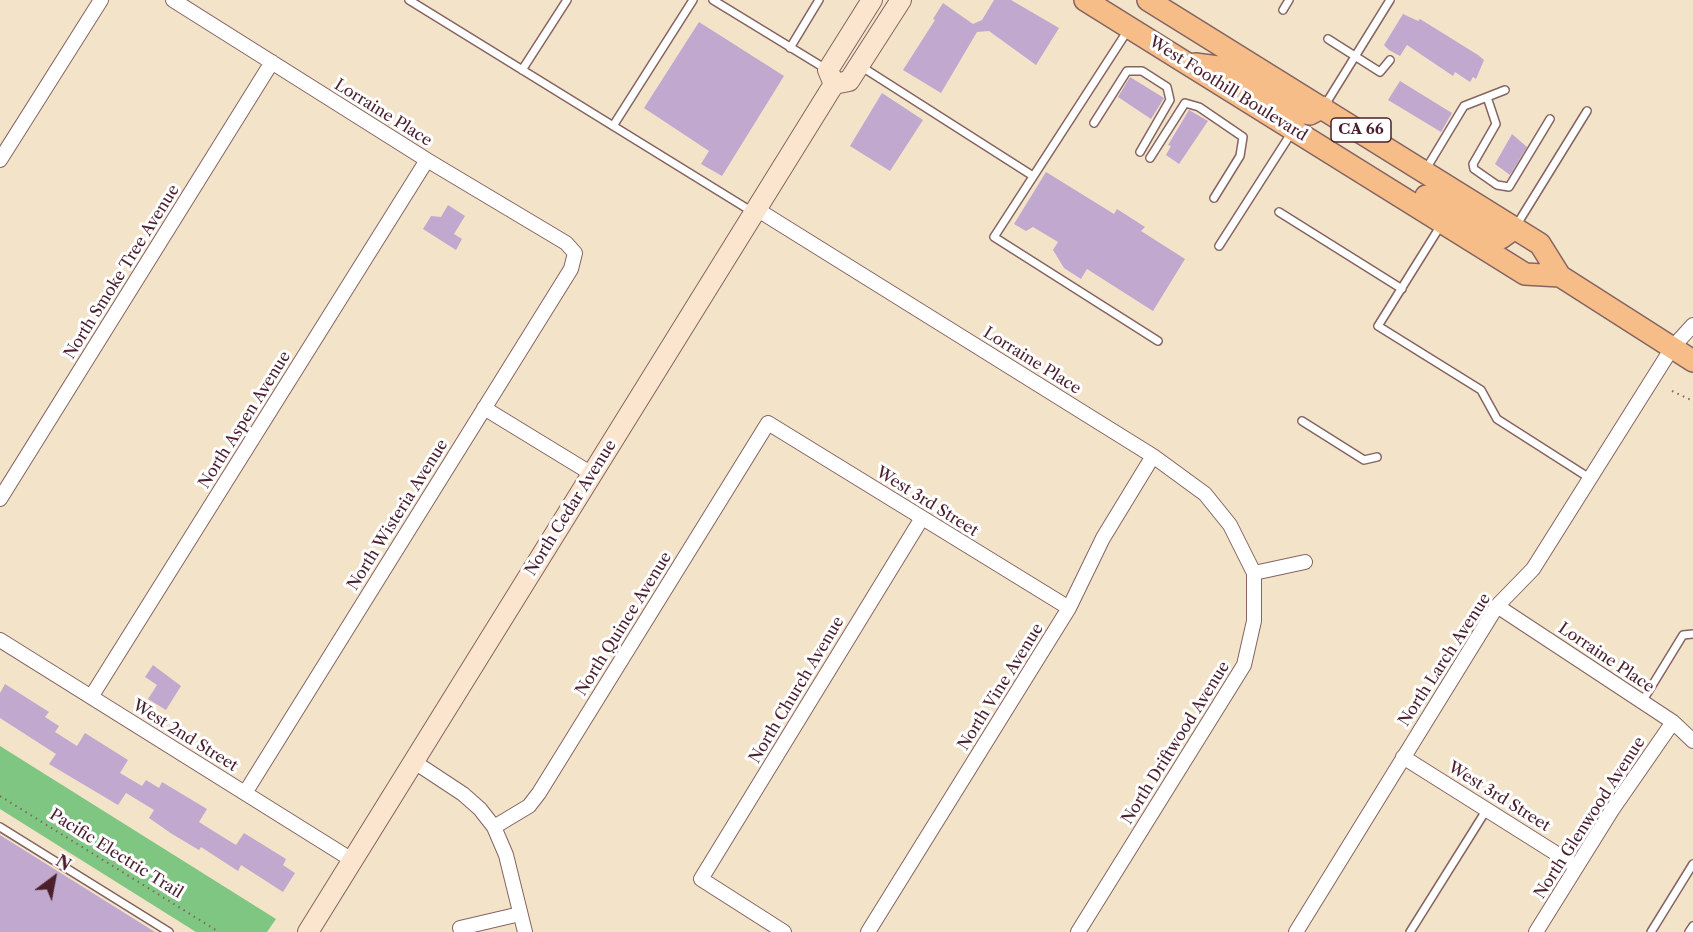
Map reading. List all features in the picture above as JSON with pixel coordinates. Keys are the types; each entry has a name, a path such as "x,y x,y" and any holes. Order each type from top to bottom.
{"main road":[{"name":"North Cedar Avenue","path":"308,932 757,212 873,0"},
{"name":"North Cedar Avenue","path":"831,77 849,81 902,0"},
{"name":"West Foothill Boulevard","path":"1085,0 1525,274 1560,276"},
{"name":"West Foothill Boulevard","path":"1148,0 1515,228 1539,244 1560,276 1693,361"},
{"path":"1186,63 1226,68 1294,111 1310,114 1323,107"},
{"path":"1363,172 1390,174 1501,238 1515,228"}],"street":[{"path":"0,160 101,0"},
{"name":"Lorraine Place","path":"173,0 427,160 566,243 575,253"},
{"name":"North Smoke Tree Avenue","path":"0,499 272,62"},
{"name":"North Aspen Avenue","path":"91,697 427,160"},
{"name":"Lorraine Place","path":"757,212 1153,456 1211,502 1230,525 1254,573"},
{"name":"North Wisteria Avenue","path":"245,793 571,269 575,253"},
{"name":"North Larch Avenue","path":"1296,932 1497,606 1533,568 1672,348 1693,325"},
{"path":"484,408 592,474"},
{"name":"West 3rd Street","path":"768,423 1069,608"},
{"name":"North Quince Avenue","path":"494,827 529,806 539,793 768,423"},
{"name":"North Vine Avenue","path":"868,932 1069,608 1104,538 1153,456"},
{"name":"North Church Avenue","path":"784,932 701,879 922,518"},
{"path":"1254,573 1305,562"},
{"name":"North Driftwood Avenue","path":"1078,932 1244,665 1254,621 1254,573"},
{"name":"Lorraine Place","path":"1497,606 1673,722 1693,741"},
{"name":"West 2nd Street","path":"0,640 352,860"},
{"name":"North Glenwood Avenue","path":"1536,932 1576,866 1673,722"},
{"name":"West 3rd Street","path":"1403,757 1576,866"},
{"path":"413,761 463,794 480,809 494,827 506,855 525,932"},
{"path":"460,928 520,914"}],"lane":[{"path":"409,0 757,212"},
{"path":"522,70 567,0"},
{"path":"613,126 693,0"},
{"path":"713,0 831,77"},
{"path":"789,48 819,0"},
{"path":"1283,10 1289,0"},
{"path":"1323,107 1390,0"},
{"path":"1130,28 994,237 1158,341"},
{"path":"1328,39 1380,72 1390,60"},
{"path":"860,65 1034,176"},
{"path":"1094,123 1126,71 1142,71 1167,87 1170,100 1140,152"},
{"path":"1424,171 1464,106 1505,90"},
{"path":"1487,98 1496,124 1473,164 1476,173 1497,185 1509,187 1550,119"},
{"path":"1150,158 1185,103 1199,107 1243,137 1240,156 1214,198"},
{"path":"1515,228 1587,111"},
{"path":"1219,246 1294,130"},
{"path":"1279,212 1402,289"},
{"path":"1443,223 1378,326 1481,390 1497,419 1591,479"},
{"path":"1302,421 1364,460 1377,457"},
{"path":"1642,702 1683,635 1693,634"},
{"path":"1410,932 1487,809"},
{"path":"0,827 169,932"},
{"path":"1651,932 1693,864"},
{"path":"1689,932 1693,926"}],"path":[{"path":"1672,391 1693,401"},
{"name":"Pacific Electric Trail","path":"0,796 219,932"}],"green space":[{"path":"0,746 276,919 267,932 196,932 0,809"}],"building":[{"path":"994,0 1011,0 1059,28 1036,65 989,31 977,32 941,93 903,70 935,20 933,19 943,3 973,24 982,20"},
{"path":"1403,14 1418,21 1420,19 1484,60 1476,79 1473,77 1470,82 1455,72 1453,76 1407,45 1400,56 1389,50 1384,45"},
{"path":"699,22 784,76 722,176 701,164 709,151 644,108"},
{"path":"1130,77 1164,98 1151,119 1118,97"},
{"path":"1400,81 1452,113 1441,132 1388,100"},
{"path":"882,93 923,120 890,171 850,146"},
{"path":"1189,110 1208,121 1179,164 1166,155 1171,146 1168,145"},
{"path":"1512,134 1527,147 1510,175 1495,164"},
{"path":"1046,172 1114,214 1117,209 1145,227 1141,231 1185,259 1153,311 1087,269 1081,279 1064,268 1053,250 1058,242 1033,227 1026,231 1014,224"},
{"path":"448,205 465,216 454,234 462,239 456,250 423,229 431,216 441,217"},
{"path":"153,665 181,686 166,710 148,699 157,685 145,677"},
{"path":"5,684 49,712 45,717 59,726 55,732 77,746 85,733 128,760 120,773 142,786 146,780 159,788 162,782 207,809 199,822 223,837 236,845 244,833 286,859 283,865 295,873 283,892 241,865 238,871 201,847 199,850 172,834 149,818 154,810 126,793 118,805 49,764 56,754 0,718 0,693"},
{"path":"0,835 155,932 0,932"}]}
